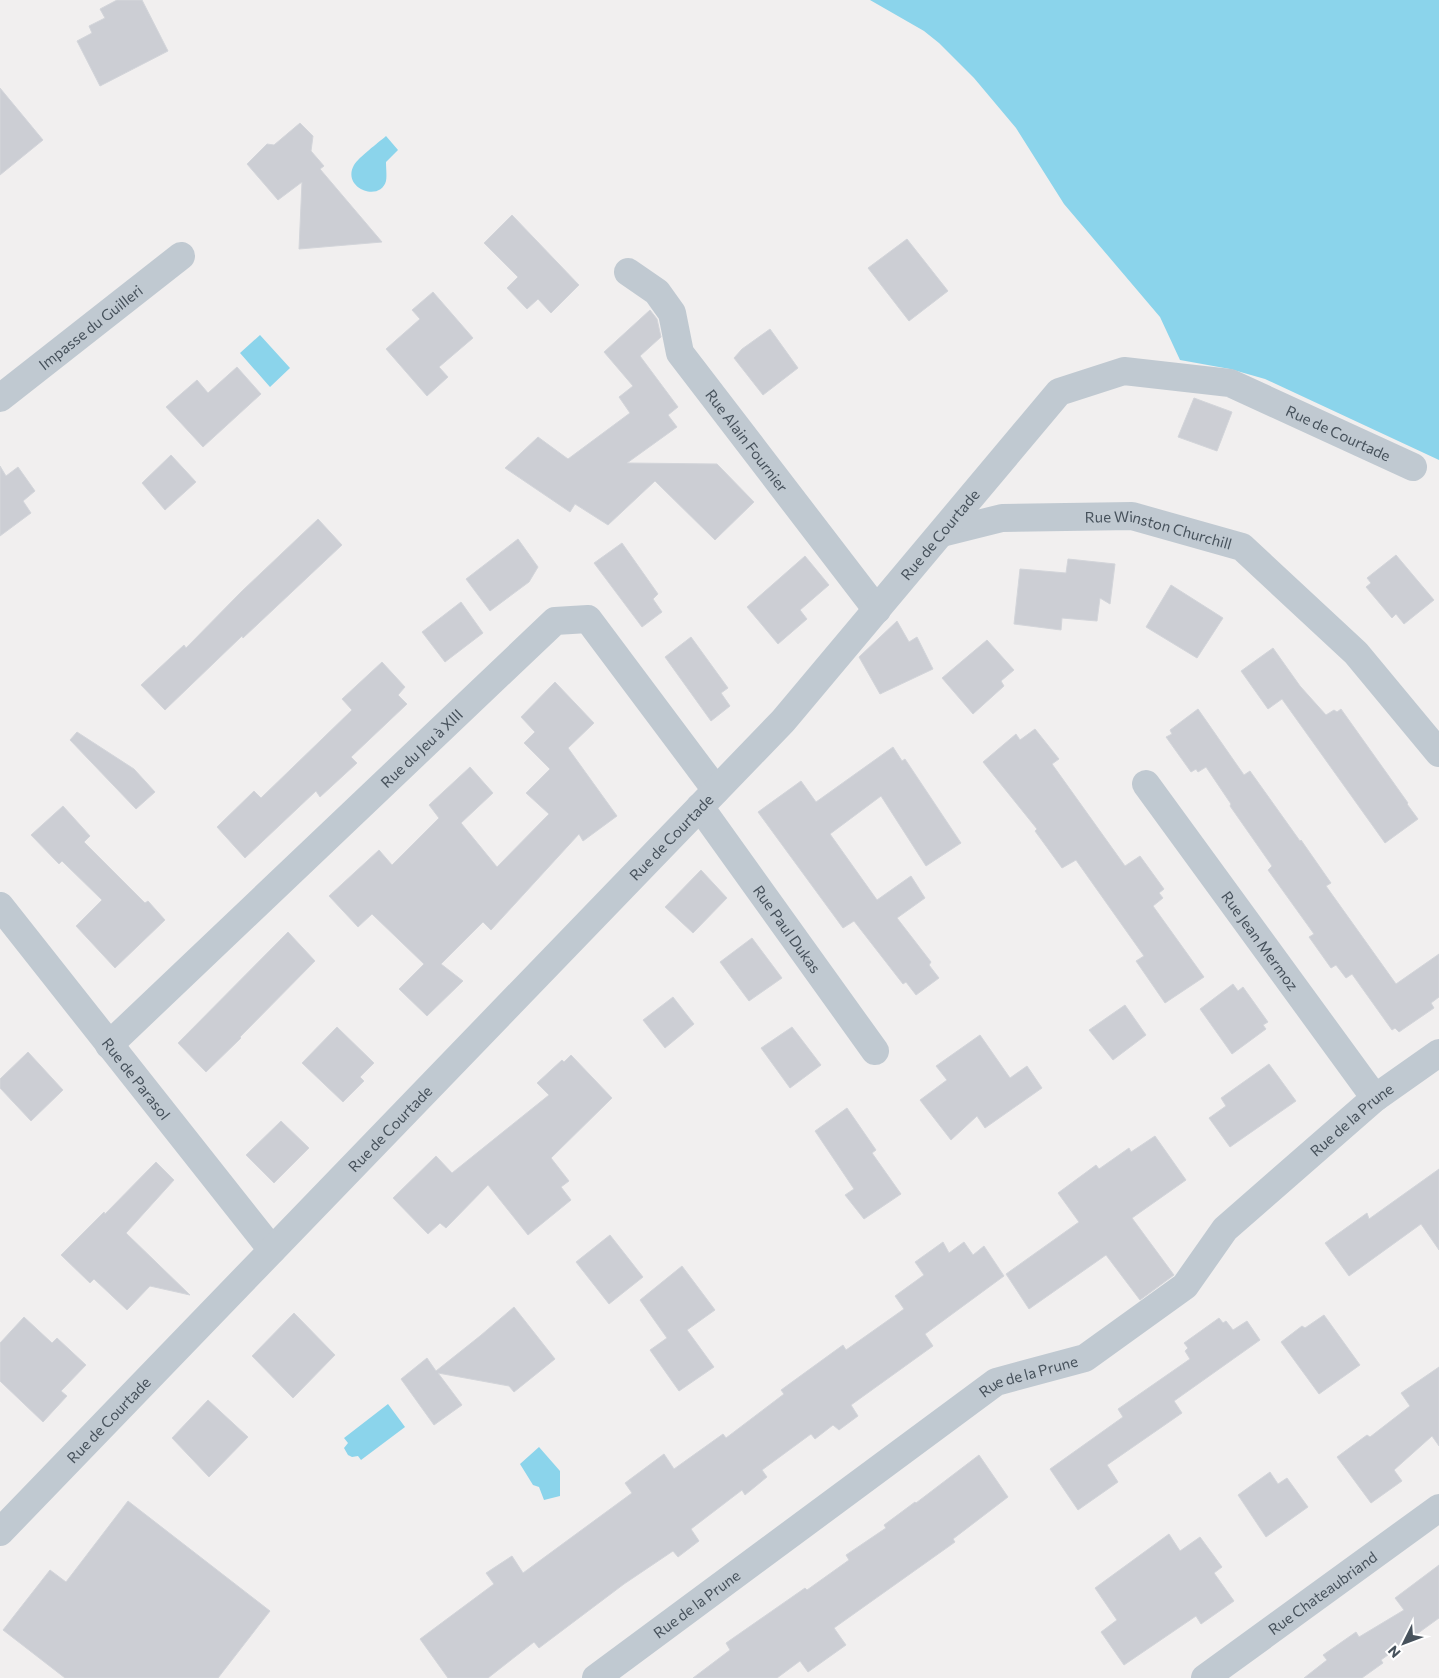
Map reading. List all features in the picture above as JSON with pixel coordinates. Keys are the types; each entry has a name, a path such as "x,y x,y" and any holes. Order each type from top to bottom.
{"street":[{"name":"Impasse du Guilleri","path":"0,398 181,256"},
{"name":"Rue Alain Fournier","path":"628,272 657,292 672,314 680,353 877,610"},
{"name":"Rue de Courtade","path":"0,1532 783,721 1059,392 1124,371 1230,384 1413,467"},
{"name":"Rue Winston Churchill","path":"942,533 1002,518 1132,516 1242,548 1356,653 1439,753"},
{"name":"Rue du Jeu à XIII","path":"109,1045 555,621 588,619 708,798"},
{"name":"Rue Jean Mermoz","path":"1146,784 1375,1098"},
{"name":"Rue Paul Dukas","path":"708,798 875,1051"},
{"name":"Rue de Parasol","path":"0,906 272,1250"},
{"name":"Rue de la Prune","path":"596,1678 996,1382 1085,1358 1185,1286 1225,1229 1375,1098 1439,1053"},
{"name":"Rue Chateaubriand","path":"1205,1678 1439,1508"}],"water":[{"path":"870,0 1439,0 1439,460 1265,379 1230,369 1180,360 1160,317 1064,204 1016,128 974,78 939,43 924,31"},
{"path":"386,136 398,150 386,162 386,181 382,188 377,191 363,190 353,180 351,173 354,165"},
{"path":"260,335 290,368 270,387 240,353"},
{"path":"388,1404 405,1427 361,1460 358,1456 352,1457 348,1455 344,1448 348,1443 344,1438"},
{"path":"539,1447 560,1471 560,1496 544,1500 539,1487 533,1485 520,1464"}],"building":[{"path":"117,0 142,0 168,51 100,86 77,41 92,33 89,26 105,18 100,9"},
{"path":"0,88 43,140 0,175"},
{"path":"300,123 313,136 311,151 324,166 320,169 382,242 299,249 302,182 278,200 247,164 267,144 274,145"},
{"path":"512,215 579,285 551,313 538,299 527,309 507,288 518,277 484,243"},
{"path":"907,239 948,291 909,321 868,268"},
{"path":"433,292 473,338 439,367 448,377 427,396 386,349 420,319 412,310"},
{"path":"650,310 657,319 661,337 640,356 678,407 668,415 677,427 627,463 717,464 754,502 715,540 655,481 608,525 575,504 570,512 505,468 538,437 568,459 630,413 619,397 633,386 604,352"},
{"path":"770,329 798,368 763,395 734,358 742,349"},
{"path":"237,367 261,394 203,447 166,407 197,380 208,393"},
{"path":"1194,398 1232,412 1217,451 1178,437"},
{"path":"171,455 196,482 165,510 142,483"},
{"path":"0,466 6,476 18,467 35,491 23,501 31,513 0,536"},
{"path":"318,519 342,545 243,638 242,636 165,710 141,685 184,645 186,648 242,591"},
{"path":"518,539 538,567 529,582 490,611 466,579"},
{"path":"622,543 658,594 653,599 662,612 642,627 594,563"},
{"path":"1396,555 1434,600 1404,624 1396,614 1392,618 1366,587 1371,583 1367,578"},
{"path":"805,556 829,585 800,610 807,619 778,644 747,607"},
{"path":"1068,559 1115,564 1110,604 1100,598 1097,621 1062,618 1061,630 1014,624 1020,569 1066,573"},
{"path":"1171,585 1223,618 1197,658 1146,627"},
{"path":"461,602 483,633 445,662 422,632"},
{"path":"897,621 909,642 917,637 933,669 880,694 859,657"},
{"path":"691,637 728,688 721,693 730,706 711,721 665,657"},
{"path":"987,640 1014,670 1001,681 1004,686 973,714 942,678"},
{"path":"1273,648 1300,686 1326,715 1334,710 1337,712 1341,709 1418,819 1385,843 1282,699 1268,709 1241,671"},
{"path":"382,662 405,687 398,695 407,704 351,757 357,763 320,797 316,791 245,858 217,827 254,791 261,798 352,710 342,699"},
{"path":"555,682 594,723 568,748 617,816 583,841 579,834 491,930 483,922 441,964 463,981 427,1016 399,989 424,964 372,914 358,927 329,896 379,850 392,865 439,818 429,805 470,767 493,793 461,823 497,867 549,814 526,793 550,769 524,743 535,732 521,717"},
{"path":"1198,709 1244,775 1250,771 1301,840 1331,883 1326,886 1396,984 1439,954 1439,997 1431,1003 1434,1008 1399,1032 1395,1028 1392,1030 1352,974 1346,978 1336,965 1331,968 1309,937 1314,934 1268,870 1272,866 1230,806 1231,804 1206,767 1198,772 1196,769 1191,772 1166,737 1172,734 1170,730"},
{"path":"1035,729 1059,759 1052,764 1125,866 1140,856 1164,889 1159,893 1163,898 1153,906 1204,977 1165,1003 1136,961 1144,956 1076,860 1062,868 1035,831 1037,829 983,762 1016,734 1020,740"},
{"path":"77,732 134,769 155,792 136,809 70,740"},
{"path":"893,747 902,761 905,759 961,843 926,866 881,796 830,834 877,900 911,876 925,898 897,918 931,962 929,965 939,978 916,995 906,982 903,984 854,921 843,928 758,812 801,781 816,802"},
{"path":"63,806 90,836 84,842 145,903 148,901 165,920 115,968 76,926 102,900 62,861 59,864 31,835"},
{"path":"701,870 727,898 693,933 665,907"},
{"path":"288,932 315,961 206,1072 178,1043"},
{"path":"752,938 782,978 749,1001 720,962"},
{"path":"1233,984 1238,991 1243,987 1268,1022 1263,1025 1266,1029 1232,1054 1200,1009"},
{"path":"673,997 694,1024 665,1048 643,1020"},
{"path":"1125,1005 1146,1035 1113,1060 1089,1030"},
{"path":"337,1027 374,1063 360,1077 364,1081 343,1102 302,1063"},
{"path":"792,1027 821,1065 790,1088 761,1048"},
{"path":"980,1035 1010,1078 1027,1066 1042,1088 985,1128 977,1116 951,1140 920,1100 947,1080 936,1066"},
{"path":"28,1052 63,1090 31,1121 0,1088 0,1079"},
{"path":"571,1055 612,1098 551,1158 569,1181 561,1187 571,1200 528,1235 488,1185 446,1228 440,1223 428,1234 393,1198 436,1156 452,1173 549,1095 537,1083 562,1060 564,1062"},
{"path":"1269,1064 1296,1101 1230,1147 1209,1118 1226,1106 1221,1098"},
{"path":"847,1108 876,1150 872,1153 901,1194 864,1219 845,1195 854,1189 815,1131"},
{"path":"281,1121 309,1148 274,1183 246,1155"},
{"path":"1155,1136 1186,1180 1132,1218 1174,1275 1140,1300 1106,1255 1029,1309 1006,1274 1079,1222 1058,1193 1096,1165 1099,1169 1129,1148 1131,1152"},
{"path":"156,1162 174,1180 126,1233 190,1295 150,1286 127,1310 94,1279 90,1283 61,1255"},
{"path":"1439,1169 1439,1250 1421,1224 1349,1276 1325,1243 1367,1213 1369,1219"},
{"path":"610,1235 643,1277 609,1304 576,1262"},
{"path":"943,1242 949,1253 964,1242 973,1255 984,1246 1004,1276 925,1334 933,1346 851,1405 858,1416 839,1430 833,1425 815,1439 811,1434 762,1470 767,1477 745,1495 742,1490 691,1529 699,1541 678,1557 673,1551 624,1584 539,1648 534,1642 488,1678 448,1678 420,1639 494,1584 486,1573 512,1556 523,1573 632,1493 625,1483 664,1454 674,1469 723,1434 726,1438 784,1394 781,1390 843,1345 846,1350 904,1309 895,1296 924,1275 915,1262"},
{"path":"682,1266 715,1310 687,1330 714,1367 679,1391 650,1350 667,1338 640,1300"},
{"path":"514,1307 555,1359 514,1392 509,1386 438,1373 462,1405 434,1425 401,1379 427,1358 436,1371"},
{"path":"294,1313 335,1355 293,1398 252,1356"},
{"path":"1324,1315 1360,1365 1319,1394 1281,1342 1302,1326 1305,1328"},
{"path":"24,1317 52,1343 57,1338 86,1365 61,1391 67,1396 43,1422 0,1381 0,1343"},
{"path":"1219,1318 1223,1323 1226,1321 1233,1330 1247,1321 1260,1340 1174,1401 1182,1413 1107,1465 1118,1482 1078,1510 1050,1469 1123,1417 1118,1409 1190,1359 1185,1351 1188,1348 1184,1343"},
{"path":"1439,1367 1439,1446 1432,1436 1394,1470 1402,1481 1371,1503 1337,1457 1367,1435 1370,1437 1410,1406 1401,1393"},
{"path":"208,1400 248,1437 209,1477 172,1438"},
{"path":"979,1455 1008,1497 953,1539 955,1542 834,1628 846,1645 808,1672 800,1661 777,1678 693,1678 730,1650 726,1643 849,1560 846,1555 886,1528 884,1525"},
{"path":"1270,1472 1278,1484 1287,1478 1308,1507 1266,1537 1238,1495"},
{"path":"128,1501 270,1611 218,1678 65,1678 3,1630 50,1570 66,1582"},
{"path":"1169,1534 1180,1551 1200,1537 1222,1567 1214,1573 1234,1601 1201,1624 1196,1616 1124,1665 1101,1632 1117,1620 1095,1588"},
{"path":"1439,1565 1439,1618 1381,1660 1383,1663 1362,1678 1304,1678 1327,1660 1323,1655 1356,1632 1359,1637 1404,1610 1395,1598"}]}
